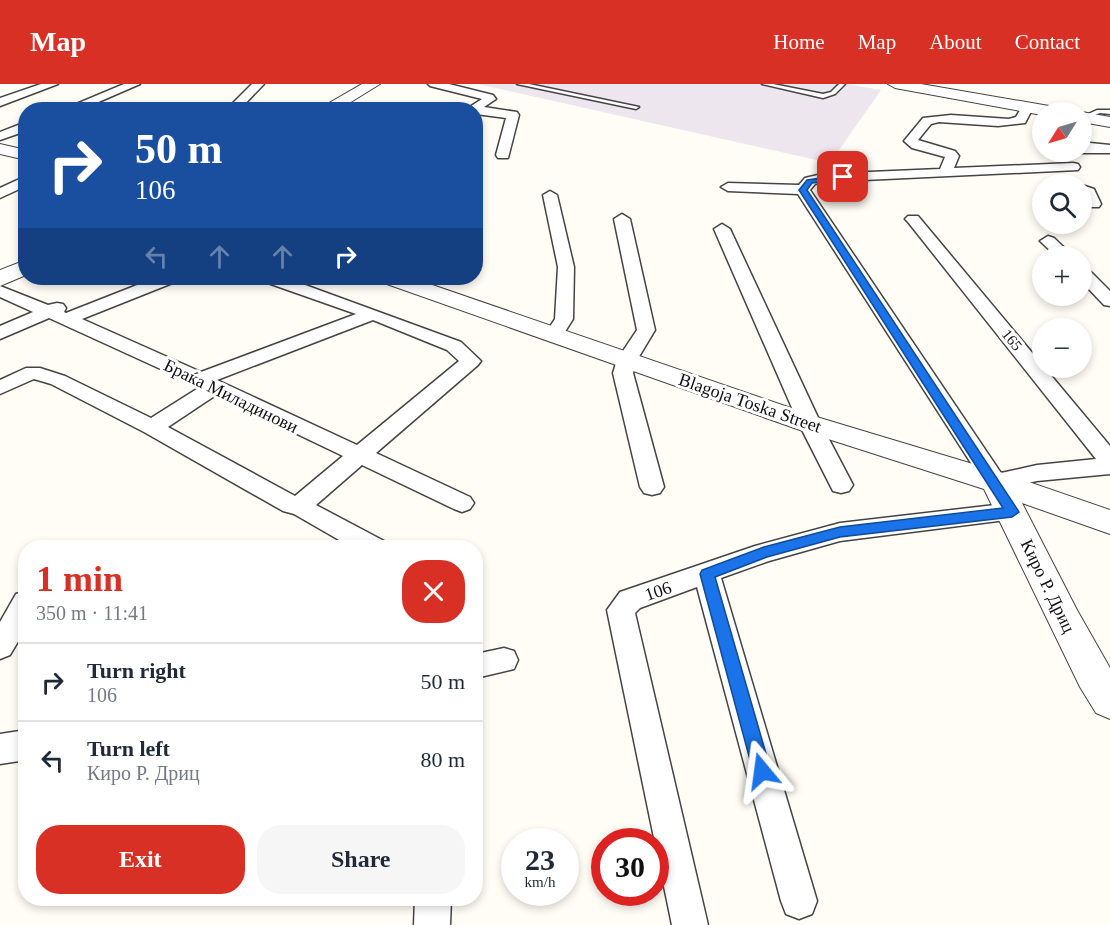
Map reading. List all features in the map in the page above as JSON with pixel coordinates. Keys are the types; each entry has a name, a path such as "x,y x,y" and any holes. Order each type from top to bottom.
{"street":[{"path":"0,102 52,84"},
{"path":"88,102 134,84"},
{"path":"240,102 258,84"},
{"path":"340,102 373,84"},
{"path":"434,84 489,97 490,99 483,104"},
{"path":"895,84 1032,109"},
{"path":"917,84 1032,106"},
{"path":"101,86 119,90"},
{"path":"946,172 952,156 950,154 917,146 911,141 927,121 948,117 994,124 1010,123 1021,120 1027,108"},
{"path":"483,111 513,115 503,155"},
{"path":"1092,117 1110,120"},
{"path":"0,136 18,129"},
{"path":"1092,147 1110,149"},
{"path":"0,149 18,153"},
{"path":"0,159 18,163"},
{"path":"1072,174 1075,162"},
{"path":"728,187 803,190 810,181 822,178 1073,166"},
{"path":"0,194 18,184"},
{"name":"Киро Р. Дриц","path":"803,190 995,482 1012,512 1063,619 1110,701"},
{"path":"550,195 566,267 564,319 555,334"},
{"path":"1092,195 1110,196"},
{"path":"622,219 646,330 627,360 623,373 652,487"},
{"name":"165","path":"914,219 1110,461"},
{"path":"722,229 810,424 841,485"},
{"path":"1048,241 1054,246"},
{"path":"0,279 18,270"},
{"path":"1092,283 1110,301"},
{"path":"0,333 148,285"},
{"path":"291,285 454,346 471,362 299,506"},
{"name":"Blagoja Toska Street","path":"412,285 810,424 995,482 1110,522"},
{"path":"58,315 100,288"},
{"name":"Браќа Миладинови","path":"0,291 58,315 462,503"},
{"path":"152,427 206,384 372,314"},
{"path":"0,388 33,372 58,380 152,427 291,505 299,506 361,540"},
{"path":"995,482 1037,473 1110,466"},
{"name":"106","path":"690,925 621,610 630,600 764,553 840,532 1012,512"},
{"path":"707,574 799,902"},
{"path":"0,647 18,616"},
{"path":"483,664 504,660"},
{"path":"0,748 18,746"},
{"path":"432,925 433,906"}],"lane":[{"path":"520,84 537,85 636,107"},
{"path":"765,84 824,96 833,93 842,84"},
{"path":"1092,113 1110,112"}],"shaded area":[{"path":"478,84 847,84 881,90 830,163"}],"route":[{"path":"762,771 707,574 764,553 840,532 943,518 1012,512 995,482 803,190 810,181 843,177"}]}
